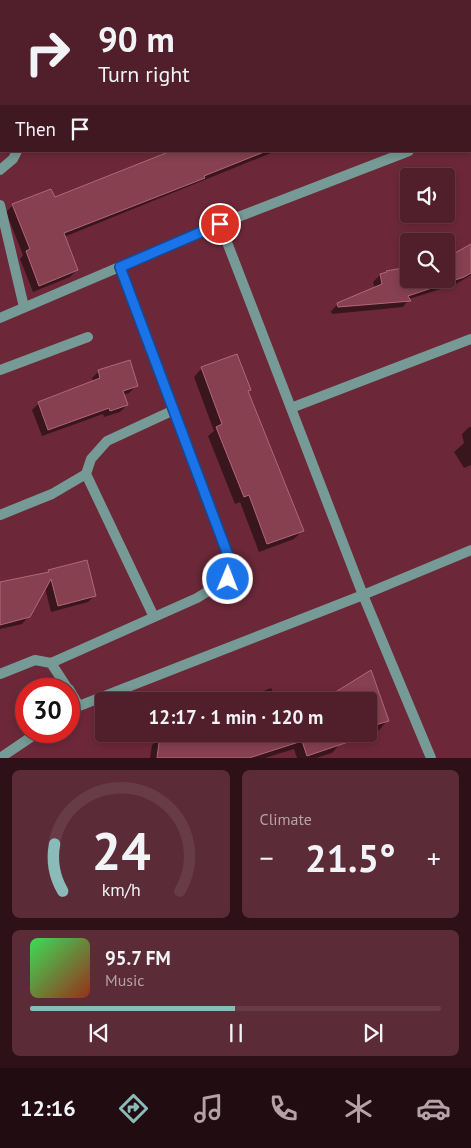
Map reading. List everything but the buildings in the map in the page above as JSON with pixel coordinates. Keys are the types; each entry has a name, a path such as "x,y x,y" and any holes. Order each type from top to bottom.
{"street":[{"path":"0,170 13,159 16,152"},
{"path":"0,318 220,224 407,152"},
{"path":"0,206 24,307"},
{"path":"220,224 363,595 431,758"},
{"path":"0,674 35,660 51,663 197,598 228,579 232,566 120,267"},
{"path":"0,370 88,337"},
{"path":"291,408 471,339"},
{"path":"0,515 52,494 86,474 91,459 107,441 174,410"},
{"path":"86,474 154,617"},
{"path":"80,706 363,595 471,550"},
{"path":"51,663 61,678"},
{"path":"0,758 22,743"}],"route":[{"path":"220,224 120,267 232,566 228,579"}]}
